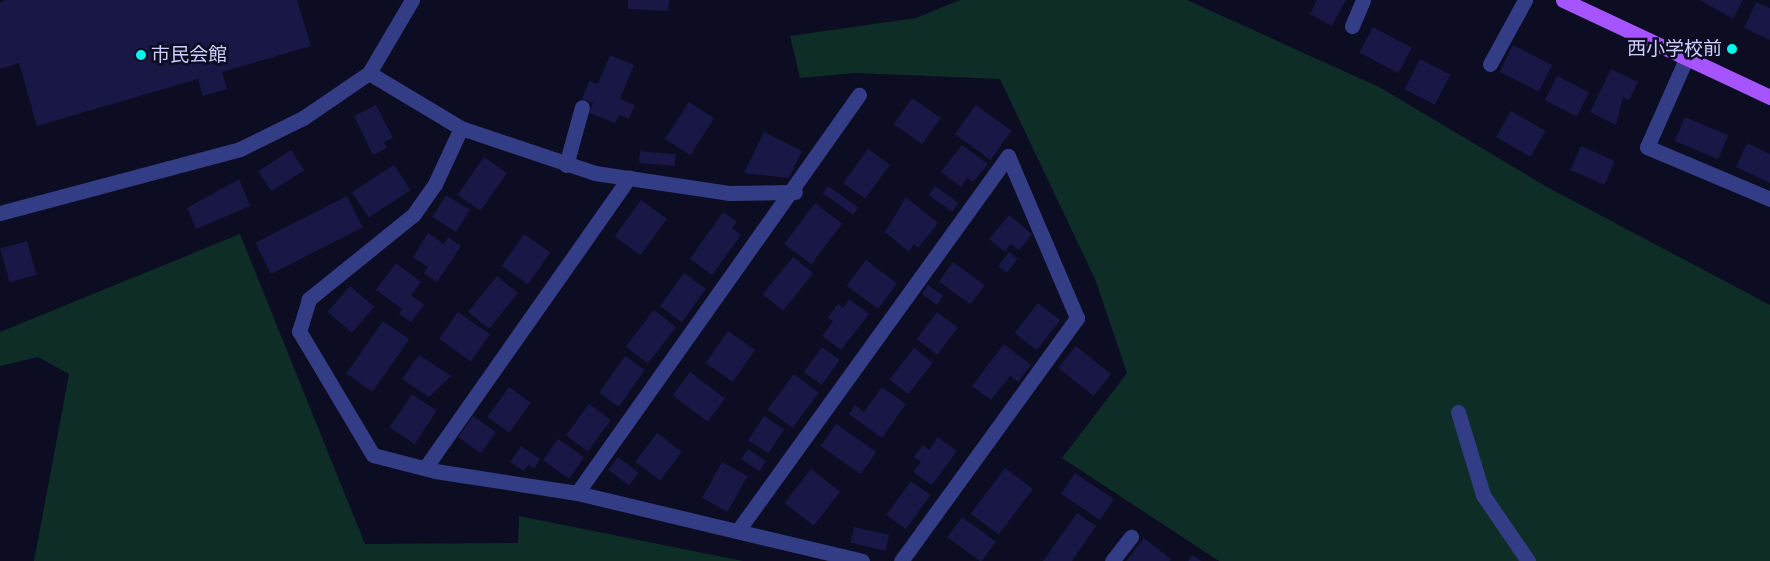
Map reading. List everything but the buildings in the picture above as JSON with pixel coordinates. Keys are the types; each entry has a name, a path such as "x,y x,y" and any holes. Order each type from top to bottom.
{"main road":[{"path":"1564,0 1770,97"}],"street":[{"path":"0,213 240,149 303,118 369,73 412,0"},
{"path":"1352,26 1363,0"},
{"path":"1490,64 1525,0"},
{"path":"1686,59 1647,147 1770,199"},
{"path":"369,73 461,128 566,165 629,178 729,193 795,192"},
{"path":"577,492 795,192 859,95"},
{"path":"566,165 582,107"},
{"path":"461,128 436,184 413,215 309,299 299,331 373,456 425,468 577,492 738,529 862,561"},
{"path":"738,529 1008,156 1078,318 901,561"},
{"path":"425,468 629,178"},
{"path":"1458,412 1483,495 1528,561"},
{"path":"1112,561 1131,537"}],"green space":[{"path":"960,0 1187,0 1381,88 1547,187 1770,305 1770,561 1219,561 1062,458 1127,373 1095,279 1000,79 855,73 800,78 790,36 916,18"},
{"path":"240,234 365,544 518,543 519,516 743,561 34,561 69,374 38,357 0,366 0,332"}],"place":[{"name":"西小学校前","path":"1732,49"},
{"name":"市民会館","path":"141,55"}]}
